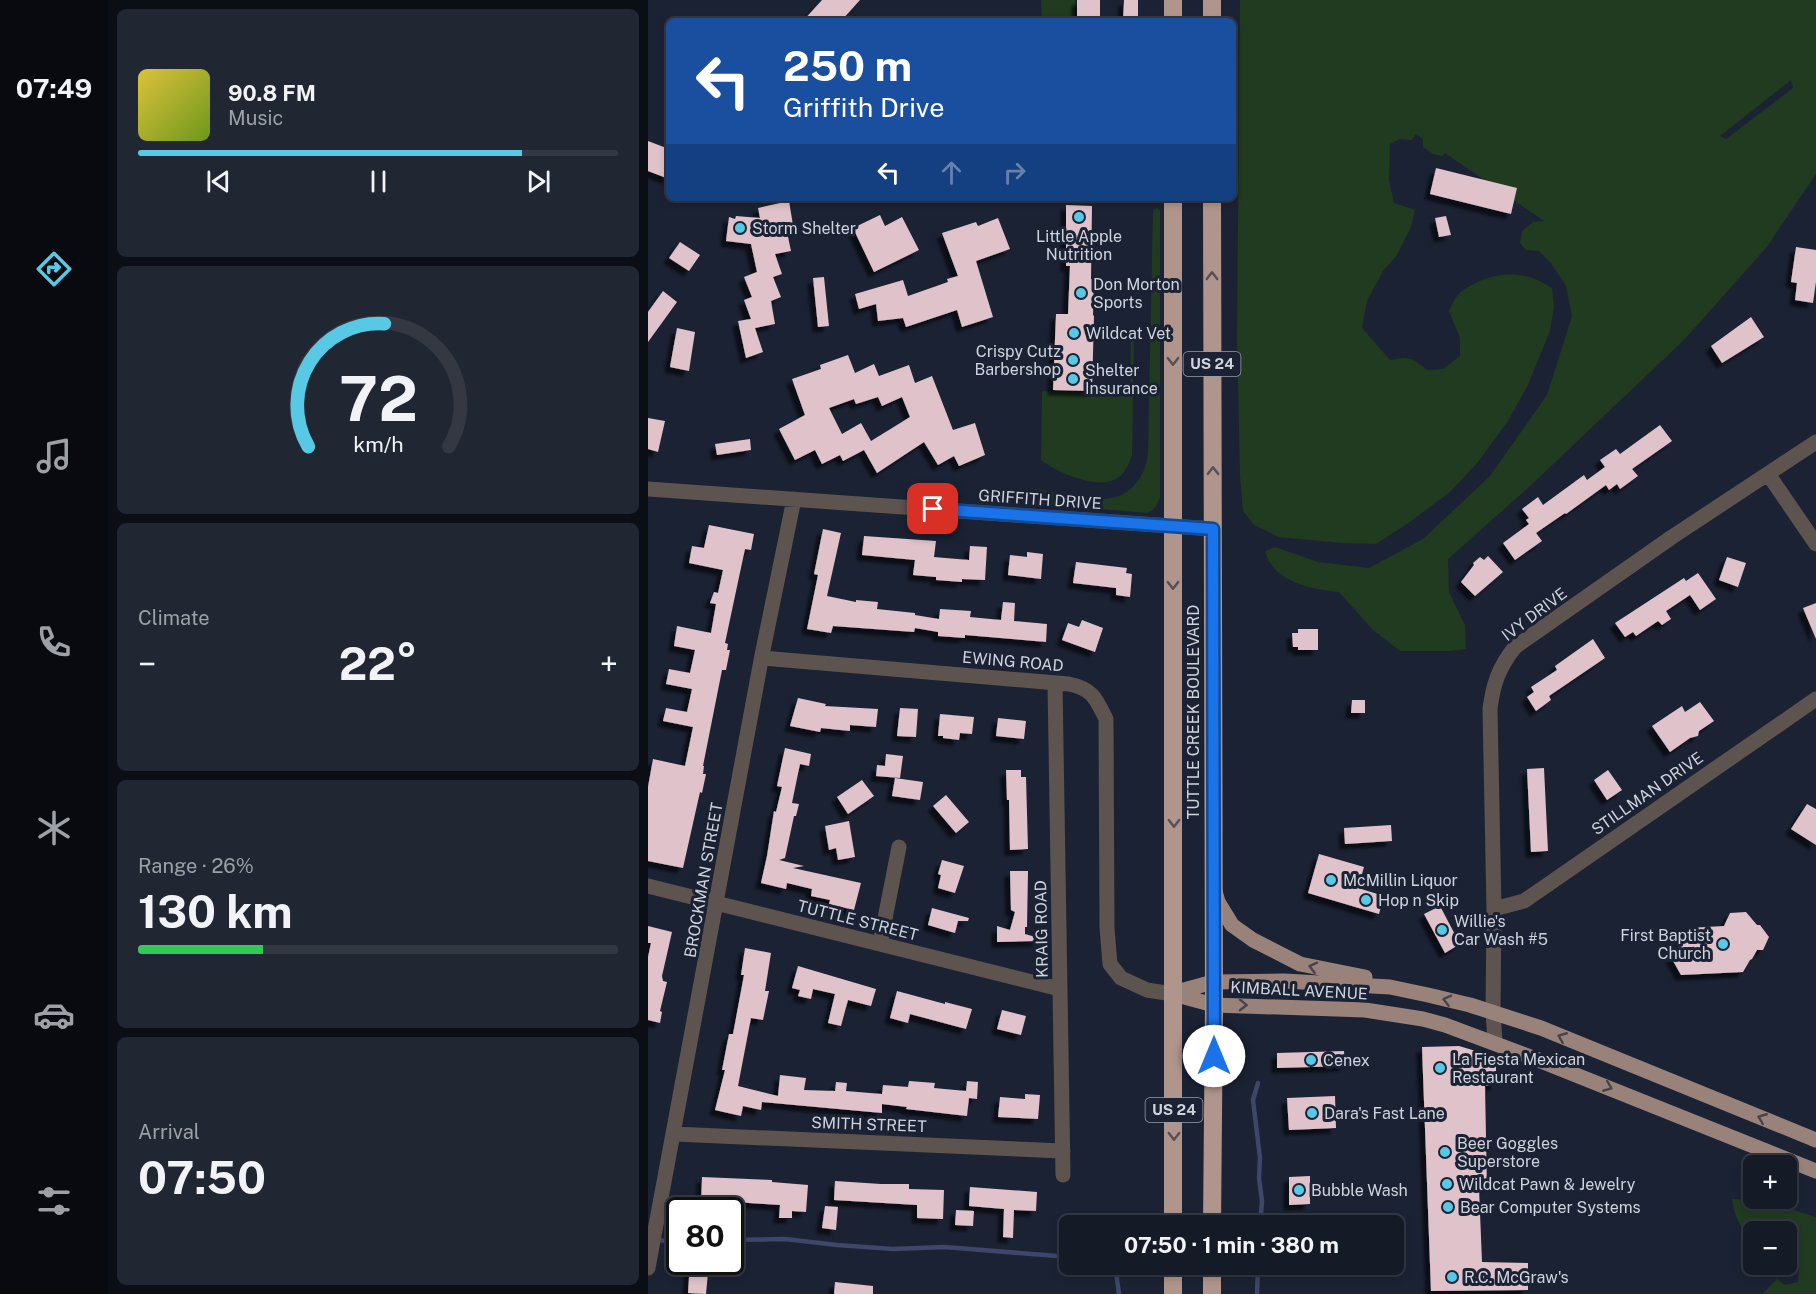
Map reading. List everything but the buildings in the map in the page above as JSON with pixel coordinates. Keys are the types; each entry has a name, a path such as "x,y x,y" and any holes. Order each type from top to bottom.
{"highway":[{"path":"1173,0 1173,18"},
{"path":"1212,0 1212,18"},
{"name":"TUTTLE CREEK BOULEVARD","path":"1173,201 1173,1215"},
{"name":"TUTTLE CREEK BOULEVARD","path":"1212,201 1214,1005 1212,1215"},
{"path":"1173,1275 1173,1294"},
{"path":"1212,1275 1212,1294"}],"main road":[{"path":"1213,885 1218,902 1232,925 1253,940 1300,964 1361,975 1390,987"},
{"name":"KIMBALL AVENUE","path":"1173,993 1213,982 1296,982 1390,987 1470,1005 1541,1028 1816,1140"},
{"name":"KIMBALL AVENUE","path":"1173,993 1214,1005 1365,1010 1423,1019 1495,1042 1816,1172"}],"street":[{"name":"IVY DRIVE","path":"1495,1042 1490,709 1492,689 1502,664 1515,647 1672,537 1816,442"},
{"path":"1768,474 1816,544"},
{"name":"GRIFFITH DRIVE","path":"648,489 1213,529"},
{"name":"BROCKMAN STREET","path":"649,1263 794,499"},
{"name":"EWING ROAD","path":"762,658 1055,683 1082,687 1094,695 1106,719 1107,928 1110,964 1120,978 1147,990 1173,993"},
{"name":"KRAIG ROAD","path":"1055,683 1063,1175"},
{"name":"STILLMAN DRIVE","path":"1494,909 1524,901 1816,699"},
{"path":"880,944 899,847"},
{"name":"TUTTLE STREET","path":"648,886 1060,989"},
{"name":"SMITH STREET","path":"674,1134 1062,1151"}],"green space":[{"path":"1041,0 1075,0 1075,18 1042,18"},
{"path":"1240,0 1816,0 1816,174 1766,248 1684,340 1528,488 1448,559 1449,592 1465,625 1466,649 1400,651 1373,630 1339,592 1306,586 1285,577 1276,570 1265,551 1275,547 1318,562 1369,568 1423,539 1490,476 1547,395 1572,316 1566,286 1551,263 1539,251 1526,250 1520,243 1522,231 1533,222 1544,221 1445,153 1442,156 1433,154 1423,147 1423,139 1416,134 1412,140 1400,139 1390,144 1389,180 1394,203 1415,210 1411,227 1397,255 1383,271 1367,301 1362,328 1390,360 1410,359 1418,362 1427,370 1443,369 1460,356 1460,338 1449,311 1460,293 1484,279 1507,274 1530,277 1552,288 1554,307 1550,331 1528,385 1508,421 1478,462 1450,492 1376,544 1279,537 1254,525 1243,511 1237,336","holes":["1791,80 1793,88 1726,139 1720,136"]},
{"path":"1157,208 1160,210 1160,498 1154,509 1147,513 1033,503 1029,497 1036,489 1095,499 1120,496 1133,487 1145,467 1148,452 1153,210"},
{"path":"1121,335 1134,337 1132,456 1128,466 1119,477 1108,482 1088,481 1056,470 1041,460 1042,391 1130,394 1131,339 1121,338"},
{"path":"1732,1199 1743,1200 1743,1209 1790,1209 1816,1217 1816,1294 1762,1294 1777,1279 1784,1285 1798,1282 1797,1221 1743,1221 1743,1228 1734,1210"}],"waterway":[{"path":"1258,1083 1253,1100 1260,1158 1261,1215"},
{"path":"744,1240 785,1239 893,1249 944,1247 1059,1256"},
{"path":"655,1240 666,1241"},
{"path":"1116,1275 1119,1294"},
{"path":"1257,1294 1258,1275"}],"place":[{"name":"Little Apple Nutrition","path":"1079,217"},
{"name":"Storm Shelter","path":"740,228"},
{"name":"Don Morton Sports","path":"1081,293"},
{"name":"Wildcat Vet","path":"1074,333"},
{"name":"Crispy Cutz Barbershop","path":"1073,360"},
{"name":"Shelter Insurance","path":"1073,379"},
{"name":"McMillin Liquor","path":"1331,880"},
{"name":"Hop n Skip","path":"1366,900"},
{"name":"Willie's Car Wash #5","path":"1442,930"},
{"name":"First Baptist Church","path":"1723,944"},
{"name":"Cenex","path":"1311,1060"},
{"name":"La Fiesta Mexican Restaurant","path":"1440,1068"},
{"name":"Dara's Fast Lane","path":"1312,1113"},
{"name":"Beer Goggles Superstore","path":"1445,1152"},
{"name":"Wildcat Pawn & Jewelry","path":"1447,1184"},
{"name":"Bubble Wash","path":"1299,1190"},
{"name":"Bear Computer Systems","path":"1448,1207"},
{"name":"R.C. McGraw's","path":"1452,1277"}],"route":[{"path":"933,509 1213,529 1214,1056"}]}
